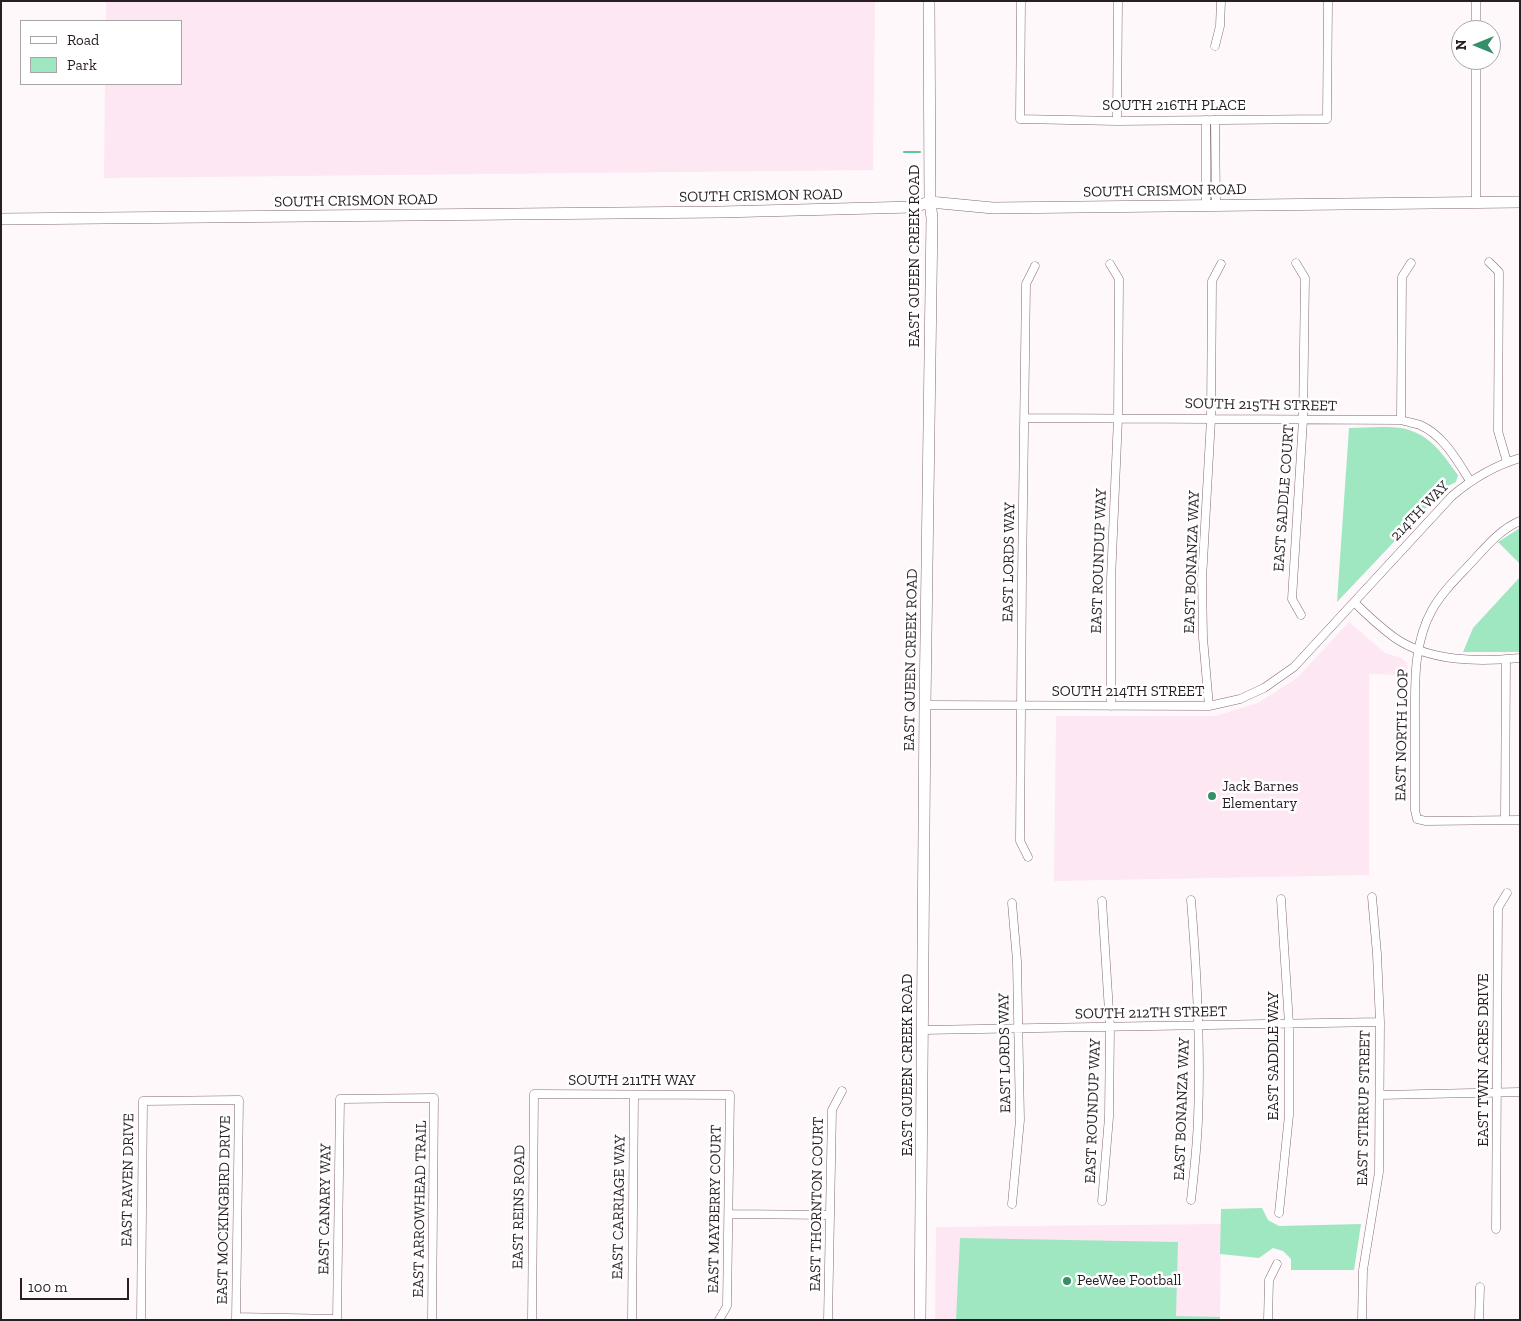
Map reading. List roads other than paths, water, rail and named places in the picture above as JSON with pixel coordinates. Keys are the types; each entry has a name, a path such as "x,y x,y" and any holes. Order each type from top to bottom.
{"street":[{"name":"EAST QUEEN CREEK ROAD","path":"920,1320 925,705 932,228 930,202 929,1"},
{"name":"SOUTH 216TH PLACE","path":"1021,1 1020,119 1117,120 1327,119 1328,1"},
{"path":"1117,120 1118,1"},
{"path":"1215,46 1220,26 1221,1"},
{"path":"1476,1 1476,20"},
{"path":"1476,70 1476,203"},
{"path":"1210,120 1211,206"},
{"name":"SOUTH CRISMON ROAD","path":"1,219 721,212 913,207 930,202 993,208 1520,202"},
{"path":"1490,262 1499,272 1498,431 1507,462"},
{"name":"EAST SADDLE COURT","path":"1296,263 1305,278 1303,420 1292,599 1300,615"},
{"path":"1401,420 1402,277 1411,263"},
{"name":"EAST ROUNDUP WAY","path":"1110,264 1119,279 1118,418 1111,579 1110,706"},
{"name":"EAST BONANZA WAY","path":"1209,706 1203,638 1202,579 1211,418 1212,281 1221,264"},
{"name":"EAST LORDS WAY","path":"1028,857 1020,841 1021,706 1026,284 1035,266"},
{"name":"SOUTH 215TH STREET","path":"1025,418 1401,420 1420,425 1435,435 1450,451 1470,480"},
{"name":"214TH WAY","path":"1354,602 1435,513 1470,480 1488,470 1520,458"},
{"name":"EAST NORTH LOOP","path":"1505,820 1417,820 1415,810 1416,674 1418,650 1424,628 1432,610 1443,593 1495,537 1509,525 1520,521"},
{"path":"1354,602 1396,639 1418,650 1437,656 1459,659 1506,660 1520,658"},
{"name":"SOUTH 214TH STREET","path":"925,705 1209,706 1240,700 1264,688 1294,667 1354,602"},
{"path":"1506,660 1505,820 1520,820"},
{"name":"EAST TWIN ACRES DRIVE","path":"1496,1229 1498,908 1507,893"},
{"name":"EAST STIRRUP STREET","path":"1362,1320 1363,1270 1379,1172 1380,1022 1372,897"},
{"name":"EAST SADDLE WAY","path":"1279,1213 1289,1115 1289,1024 1281,899"},
{"name":"EAST BONANZA WAY","path":"1191,900 1199,1026 1198,1121 1191,1200"},
{"name":"EAST ROUNDUP WAY","path":"1102,901 1110,1027 1109,1117 1102,1202"},
{"name":"EAST LORDS WAY","path":"1012,903 1017,961 1020,1120 1012,1204"},
{"name":"SOUTH 212TH STREET","path":"922,1030 1380,1022"},
{"name":"EAST THORNTON COURT","path":"828,1320 832,1110 842,1092"},
{"path":"1380,1094 1520,1092"},
{"name":"SOUTH 211TH WAY","path":"534,1094 730,1096"},
{"name":"EAST REINS ROAD","path":"532,1320 534,1094"},
{"name":"EAST CARRIAGE WAY","path":"632,1320 634,1095"},
{"name":"EAST MAYBERRY COURT","path":"719,1320 727,1306 730,1096"},
{"name":"EAST CANARY WAY","path":"337,1319 340,1099 434,1098"},
{"name":"EAST ARROWHEAD TRAIL","path":"432,1320 434,1098"},
{"name":"EAST RAVEN DRIVE","path":"141,1320 143,1101 239,1100"},
{"name":"EAST MOCKINGBIRD DRIVE","path":"236,1318 239,1100"},
{"path":"729,1214 830,1215"},
{"path":"1268,1320 1268,1280 1277,1264"},
{"path":"1479,1320 1480,1287"},
{"path":"236,1318 337,1319"}],"waterway":[{"path":"904,152 920,152"}],"place":[{"name":"Jack Barnes Elementary","path":"1212,796"},
{"name":"PeeWee Football","path":"1067,1281"}]}
